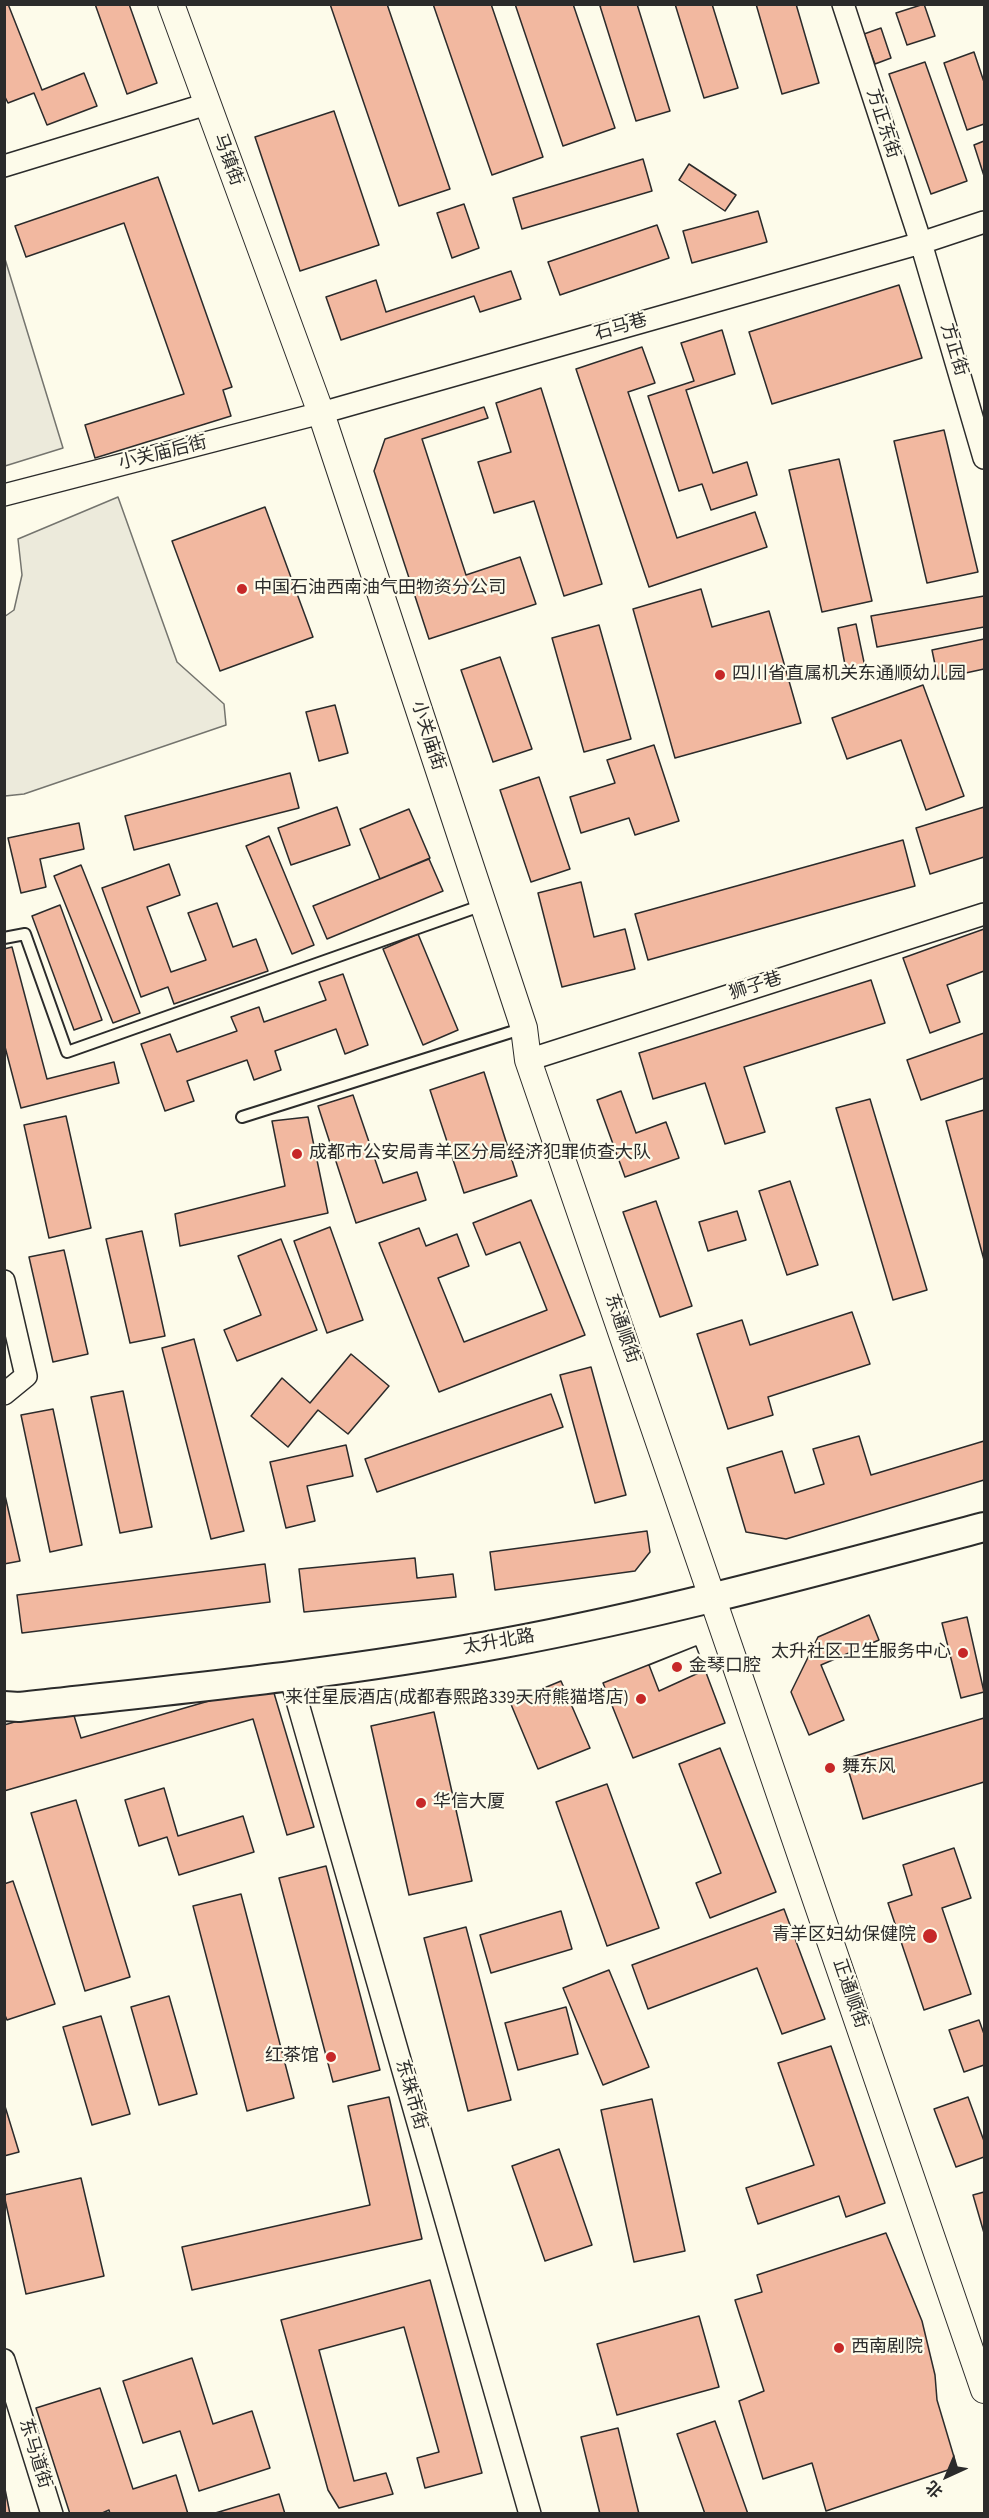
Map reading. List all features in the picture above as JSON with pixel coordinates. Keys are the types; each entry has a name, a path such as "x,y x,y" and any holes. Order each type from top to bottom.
{"main road":[{"name":"太升北路","path":"5,1704 19,1707 290,1676 504,1644 714,1598 984,1527"}],"street":[{"name":"马镇街","path":"171,4 321,413"},
{"name":"方正东街","path":"843,4 921,243"},
{"path":"4,166 207,104"},
{"name":"石马巷","path":"321,413 921,243 984,222"},
{"name":"方正街","path":"921,243 984,458"},
{"name":"小关庙后街","path":"4,495 321,413"},
{"name":"小关庙街","path":"321,413 524,1028 528,1060"},
{"name":"狮子巷","path":"528,1060 984,914"},
{"name":"东通顺街","path":"528,1060 714,1598"},
{"path":"4,1281 26,1376 4,1394"},
{"name":"正通顺街","path":"714,1598 984,2390"},
{"name":"东珠市街","path":"290,1676 530,2514"},
{"name":"东马道街","path":"4,2360 52,2514"}],"lane":[{"path":"4,938 25,934 67,1052 483,905"},
{"path":"242,1117 524,1028"}],"shaded area":[{"path":"5,259 63,448 4,466"},
{"path":"118,497 177,662 224,704 226,725 24,794 5,796 4,617 14,610 22,575 18,539"}],"building":[{"path":"4,4 8,4 42,90 84,73 97,106 47,125 34,93 8,103 4,95"},
{"path":"95,4 129,4 157,83 127,94"},
{"path":"330,4 387,4 450,189 399,206"},
{"path":"433,4 491,4 543,157 492,175"},
{"path":"515,4 573,4 615,128 563,146"},
{"path":"637,4 670,111 636,121 600,6"},
{"path":"675,4 712,4 738,88 704,98"},
{"path":"756,4 796,4 819,83 782,94"},
{"path":"924,4 935,36 907,45 896,13"},
{"path":"881,28 891,58 875,64 864,34"},
{"path":"974,52 984,82 984,124 967,130 944,63"},
{"path":"925,62 967,181 931,194 889,74"},
{"path":"334,111 379,245 300,271 255,137"},
{"path":"984,141 984,176 974,145"},
{"path":"643,159 652,191 522,229 513,198"},
{"path":"689,164 736,195 725,211 679,180"},
{"path":"158,177 232,387 223,390 231,416 95,458 85,425 184,394 124,223 26,257 15,226"},
{"path":"464,204 479,248 452,258 437,213"},
{"path":"758,211 767,242 692,263 683,231"},
{"path":"657,225 669,258 560,295 548,262"},
{"path":"511,271 521,299 480,312 474,296 341,340 326,297 376,280 386,312"},
{"path":"899,285 922,358 772,404 749,332"},
{"path":"722,330 735,374 686,390 713,473 747,462 757,495 711,510 702,484 679,491 648,396 694,381 681,343"},
{"path":"642,347 655,383 628,392 677,538 755,512 767,547 649,587 576,369"},
{"path":"541,388 602,584 564,596 534,501 494,513 478,462 511,452 496,403"},
{"path":"484,407 488,418 422,439 466,575 520,557 536,604 429,639 374,471 385,439"},
{"path":"944,430 978,572 927,583 894,441"},
{"path":"839,459 872,601 822,612 789,470"},
{"name":"中国石油西南油气田物资分公司","path":"265,507 313,637 220,671 172,541"},
{"name":"四川省直属机关东通顺幼儿园","path":"701,589 712,627 769,611 801,723 675,758 633,609"},
{"path":"984,596 984,627 877,647 871,616"},
{"path":"856,624 865,667 846,670 838,628"},
{"path":"599,625 631,739 584,752 552,638"},
{"path":"984,639 984,669 938,679 932,650"},
{"path":"500,657 532,749 493,762 461,670"},
{"path":"923,685 964,796 926,810 901,740 847,759 832,718"},
{"path":"335,705 348,753 319,761 306,712"},
{"path":"654,745 679,821 635,835 629,818 581,833 570,797 615,783 607,760"},
{"path":"290,773 299,808 134,850 125,816"},
{"path":"539,777 570,869 531,882 500,790"},
{"path":"337,807 350,845 291,865 278,828"},
{"path":"984,807 984,857 930,874 916,828"},
{"path":"409,809 430,858 380,879 360,829"},
{"path":"79,823 84,849 40,859 46,887 21,893 8,838"},
{"path":"269,836 314,945 292,954 246,846"},
{"path":"903,840 915,886 648,960 635,914"},
{"path":"429,859 443,891 327,939 313,906"},
{"path":"169,864 180,895 147,907 171,972 206,960 188,913 217,903 233,947 256,939 268,971 174,1004 168,987 141,997 102,888"},
{"path":"81,865 140,1013 113,1023 54,876"},
{"path":"581,882 594,937 625,929 635,969 562,987 538,893"},
{"path":"60,905 102,1020 74,1030 32,916"},
{"path":"984,929 984,971 947,985 960,1022 930,1033 903,958"},
{"path":"418,934 458,1030 423,1045 383,949"},
{"path":"12,947 47,1079 114,1062 119,1083 21,1108 4,1043 4,949"},
{"path":"343,974 368,1045 345,1054 336,1029 275,1051 281,1070 254,1080 247,1060 187,1081 194,1101 165,1111 141,1044 170,1034 177,1052 237,1031 231,1017 259,1007 264,1022 326,1000 319,982"},
{"path":"871,980 885,1023 744,1067 765,1132 725,1144 705,1083 653,1099 639,1053"},
{"path":"984,1033 984,1078 921,1100 907,1060"},
{"path":"484,1072 517,1176 464,1193 430,1090"},
{"path":"621,1091 636,1133 666,1122 679,1158 625,1177 597,1100"},
{"path":"353,1095 383,1183 417,1172 426,1200 356,1223 318,1106"},
{"path":"870,1099 927,1290 893,1300 836,1108"},
{"path":"984,1110 984,1260 946,1121"},
{"path":"66,1116 91,1228 49,1238 24,1125"},
{"name":"成都市公安局青羊区分局经济犯罪侦查大队","path":"308,1117 328,1213 180,1246 175,1214 285,1186 272,1121"},
{"path":"790,1181 818,1265 787,1275 759,1191"},
{"path":"531,1200 585,1335 439,1392 379,1243 419,1228 426,1246 457,1234 469,1266 438,1278 464,1342 547,1310 520,1242 486,1255 473,1223"},
{"path":"656,1201 692,1306 660,1317 623,1212"},
{"path":"737,1211 746,1240 708,1251 699,1222"},
{"path":"330,1227 363,1320 327,1333 294,1241"},
{"path":"142,1231 165,1336 130,1343 106,1239"},
{"path":"281,1239 317,1330 237,1361 224,1330 261,1315 238,1256"},
{"path":"64,1250 88,1354 53,1362 29,1257"},
{"path":"852,1312 870,1364 768,1397 773,1415 728,1429 697,1334 742,1320 750,1345"},
{"path":"194,1339 244,1531 211,1539 162,1348"},
{"path":"351,1354 389,1386 348,1434 318,1410 288,1447 251,1416 282,1378 310,1403"},
{"path":"591,1367 626,1495 595,1503 560,1375"},
{"path":"123,1391 152,1527 120,1533 91,1397"},
{"path":"551,1394 563,1427 377,1492 365,1459"},
{"path":"53,1409 82,1545 50,1552 21,1415"},
{"path":"859,1436 871,1475 984,1441 984,1480 786,1539 746,1532 727,1468 782,1451 795,1493 824,1484 813,1449"},
{"path":"346,1445 353,1476 307,1486 315,1521 286,1528 270,1462"},
{"path":"4,1491 20,1561 4,1564"},
{"path":"647,1531 650,1552 635,1571 495,1590 490,1552"},
{"path":"415,1558 417,1578 453,1574 456,1597 304,1612 299,1569"},
{"path":"265,1564 270,1602 22,1633 17,1595"},
{"path":"869,1615 879,1640 821,1665 844,1720 809,1735 791,1692 818,1637"},
{"name":"太升社区卫生服务中心","path":"967,1617 984,1692 961,1698 942,1623"},
{"path":"696,1646 725,1723 633,1758 603,1683"},
{"name":"金琴口腔","path":"696,1646 705,1670 659,1691 649,1665"},
{"path":"561,1681 590,1748 538,1769 510,1702"},
{"path":"271,1683 314,1827 287,1835 253,1719 4,1791 4,1725 71,1706 81,1738"},
{"name":"华信大厦","path":"434,1712 472,1881 409,1895 371,1726"},
{"path":"984,1718 984,1782 863,1819 845,1759"},
{"path":"720,1748 776,1892 710,1918 696,1883 721,1873 679,1764"},
{"path":"607,1784 659,1928 607,1946 556,1802"},
{"path":"164,1788 178,1836 243,1816 254,1852 179,1875 167,1837 139,1846 125,1800"},
{"path":"76,1800 130,1977 85,1991 31,1813"},
{"name":"青羊区妇幼保健院","path":"954,1848 971,1898 942,1908 971,1994 924,2010 888,1903 912,1895 903,1865"},
{"path":"326,1866 380,2070 333,2082 279,1878"},
{"path":"13,1881 55,2004 7,2020 4,2013 4,1884"},
{"path":"241,1894 294,2098 247,2111 193,1906"},
{"path":"784,1909 825,2019 782,2034 757,1968 648,2009 632,1965"},
{"path":"561,1911 572,1949 491,1973 480,1935"},
{"path":"466,1927 511,2100 468,2111 424,1938"},
{"path":"609,1970 649,2067 603,2085 563,1988"},
{"path":"169,1996 197,2094 159,2105 131,2007"},
{"path":"566,2007 578,2054 518,2070 505,2023"},
{"path":"101,2016 130,2114 92,2125 63,2027"},
{"path":"979,2020 984,2034 984,2065 964,2072 949,2030"},
{"path":"831,2046 885,2203 846,2217 839,2196 758,2224 746,2188 814,2165 778,2063"},
{"path":"389,2097 422,2239 192,2290 182,2247 370,2205 348,2106"},
{"path":"968,2097 984,2141 984,2157 956,2167 934,2109"},
{"path":"652,2099 685,2251 634,2262 601,2110"},
{"path":"4,2103 19,2152 4,2156"},
{"path":"559,2149 592,2245 545,2261 512,2166"},
{"path":"81,2178 104,2276 26,2294 4,2195"},
{"path":"984,2192 984,2233 973,2195"},
{"name":"西南剧院","path":"886,2233 922,2321 935,2375 937,2400 957,2467 826,2511 812,2463 763,2479 739,2401 764,2391 735,2300 762,2292 757,2275"},
{"path":"430,2280 482,2473 425,2488 417,2458 439,2452 404,2327 319,2350 354,2481 386,2473 393,2494 339,2508 328,2490 281,2320"},
{"path":"699,2316 719,2387 617,2415 597,2344"},
{"path":"192,2358 213,2424 252,2411 270,2468 199,2491 180,2431 143,2443 123,2381"},
{"path":"100,2388 133,2489 176,2475 188,2514 110,2514 109,2510 100,2514 70,2514 36,2408"},
{"path":"715,2421 748,2514 705,2514 677,2434"},
{"path":"618,2428 639,2514 600,2514 581,2437"},
{"path":"4,2484 10,2514 4,2514"},
{"path":"279,2494 285,2514 212,2514"}],"place":[{"name":"中国石油西南油气田物资分公司","path":"242,589"},
{"name":"四川省直属机关东通顺幼儿园","path":"720,675"},
{"name":"成都市公安局青羊区分局经济犯罪侦查大队","path":"297,1154"},
{"name":"太升社区卫生服务中心","path":"963,1653"},
{"name":"金琴口腔","path":"677,1667"},
{"name":"来住星辰酒店(成都春熙路339天府熊猫塔店)","path":"641,1699"},
{"name":"舞东风","path":"830,1768"},
{"name":"华信大厦","path":"421,1803"},
{"name":"青羊区妇幼保健院","path":"930,1936"},
{"name":"红茶馆","path":"331,2057"},
{"name":"西南剧院","path":"839,2348"}]}
